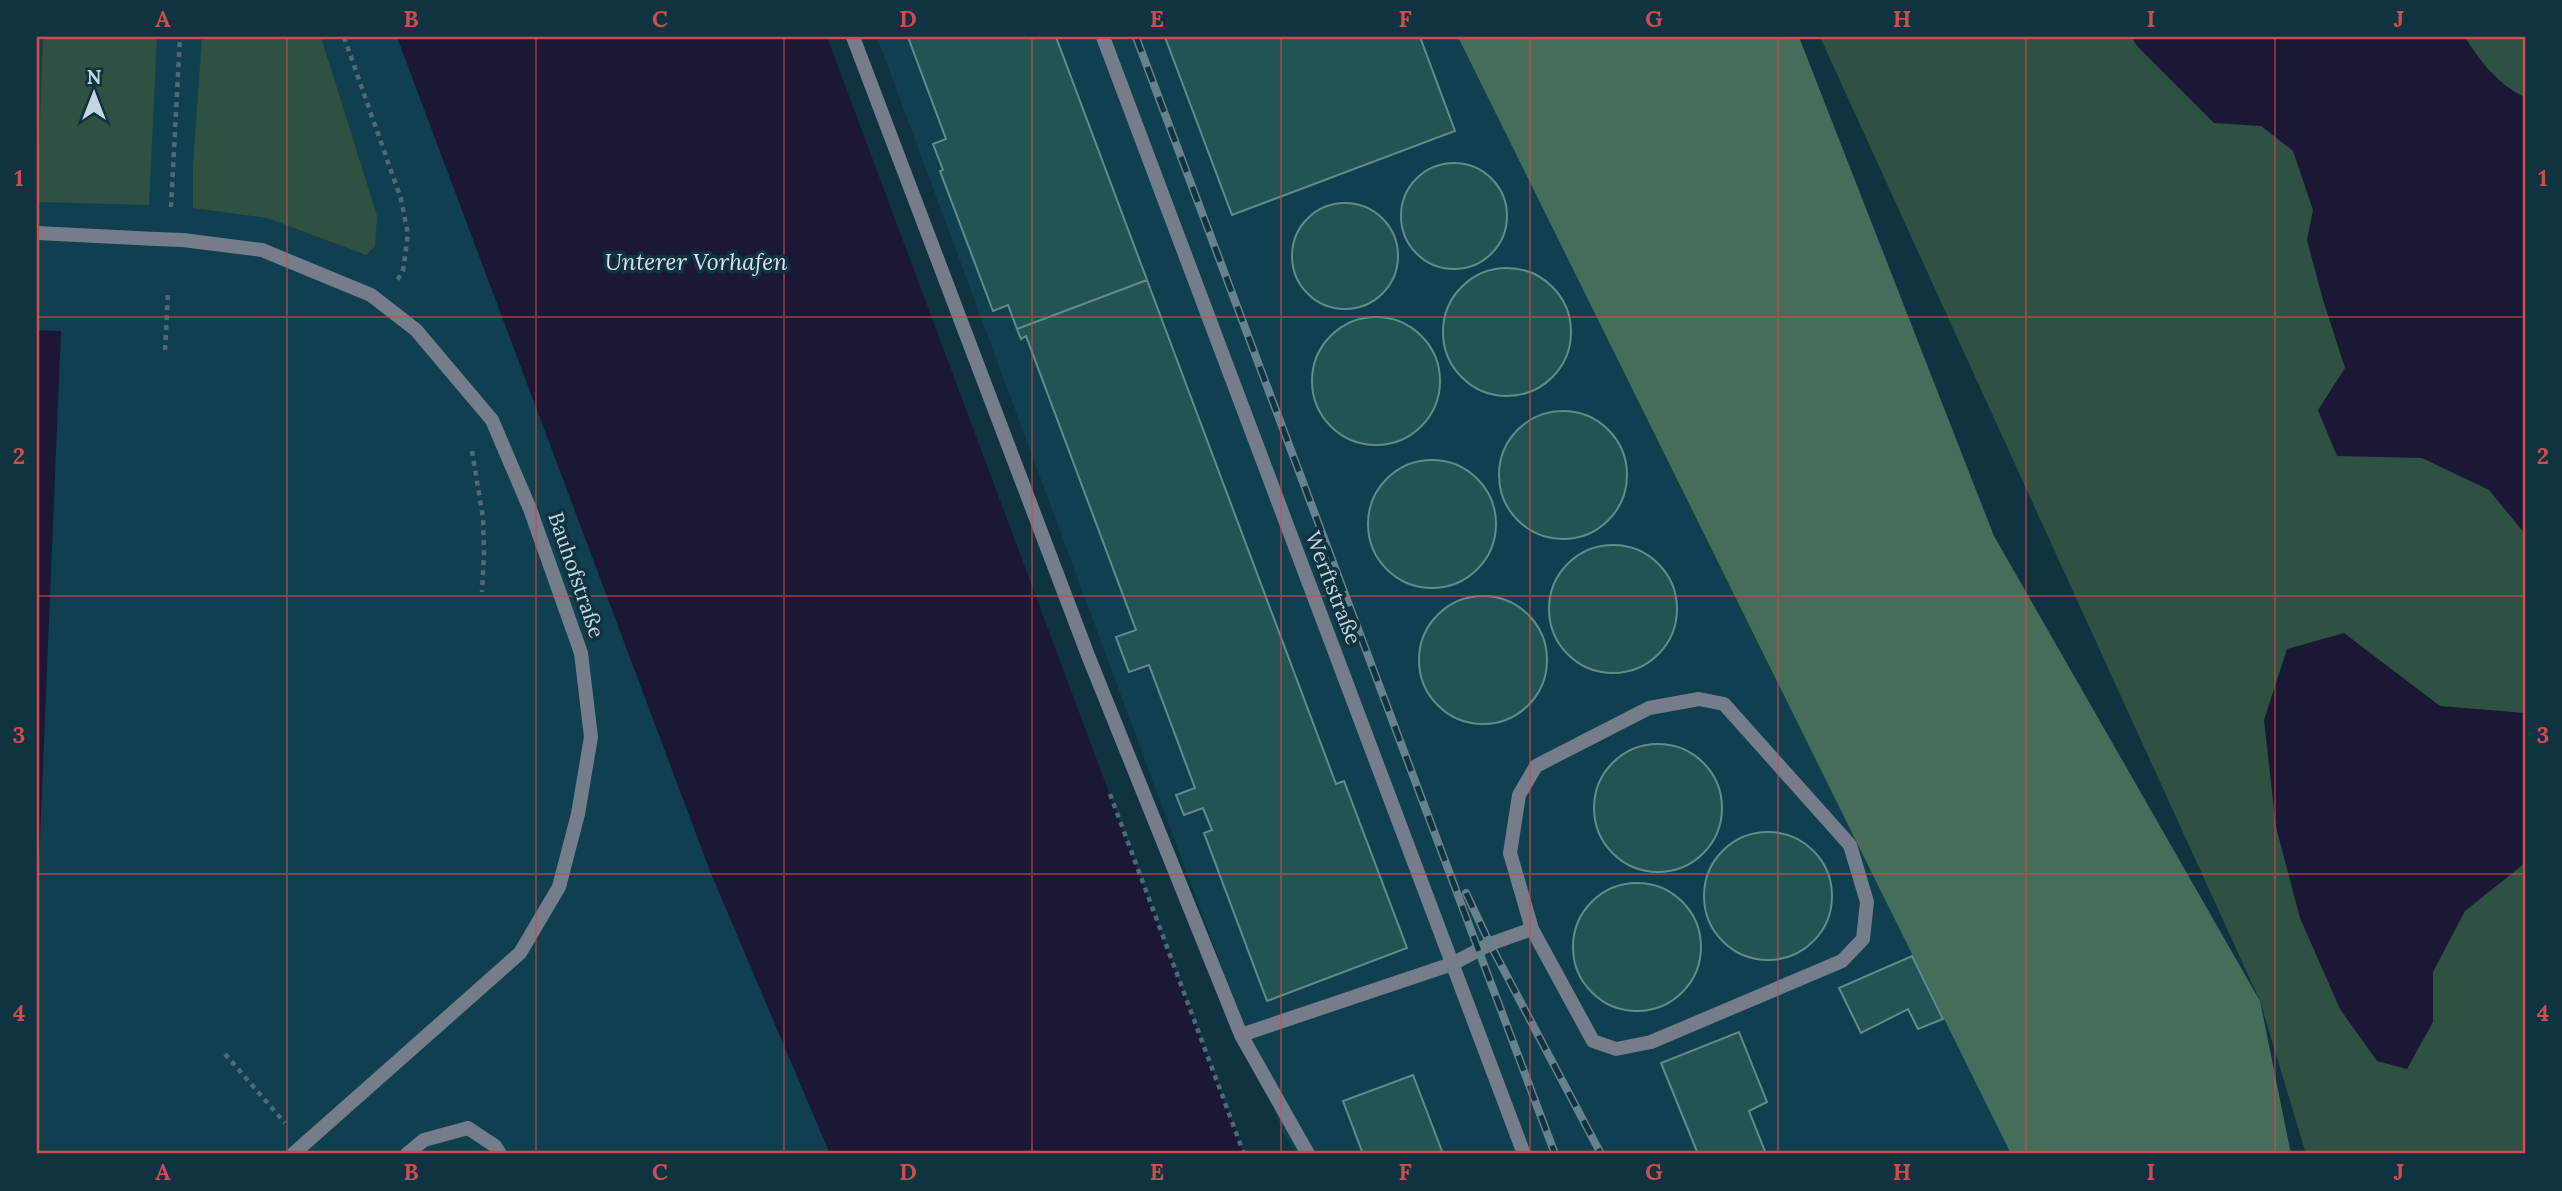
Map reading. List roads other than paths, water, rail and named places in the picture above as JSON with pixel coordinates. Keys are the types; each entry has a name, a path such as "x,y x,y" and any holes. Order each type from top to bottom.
{"street":[{"path":"853,37 1089,658 1241,1035 1308,1154"},
{"name":"Werftstraße","path":"1103,37 1524,1154"},
{"name":"Bauhofstraße","path":"37,233 183,240 262,250 371,295 383,304 416,330 492,420 530,509 581,653 592,737 578,814 559,887 520,953 293,1154"},
{"path":"1699,699 1724,705 1850,845 1867,902 1863,939 1842,961 1651,1042 1616,1049 1593,1041 1532,929 1510,853 1519,795 1536,766 1650,708 1699,699"},
{"path":"1241,1035 1452,964 1490,944 1532,929"},
{"path":"407,1154 424,1140 468,1128 495,1146 500,1154"}],"water":[{"name":"Unterer Vorhafen","path":"397,37 827,37 1244,1154 830,1154 710,871"},
{"path":"2131,37 2465,37 2490,72 2525,97 2525,534 2489,490 2422,458 2337,456 2318,410 2345,368 2307,240 2313,210 2293,151 2261,126 2214,123"},
{"path":"37,330 61,331 37,912"},
{"path":"2344,633 2440,706 2525,713 2525,863 2465,911 2433,972 2433,1022 2407,1069 2377,1061 2340,1009 2300,918 2276,827 2264,720 2287,649"}],"railway":[{"path":"1136,37 1555,1154"},
{"path":"1466,893 1490,944 1601,1154"}]}
